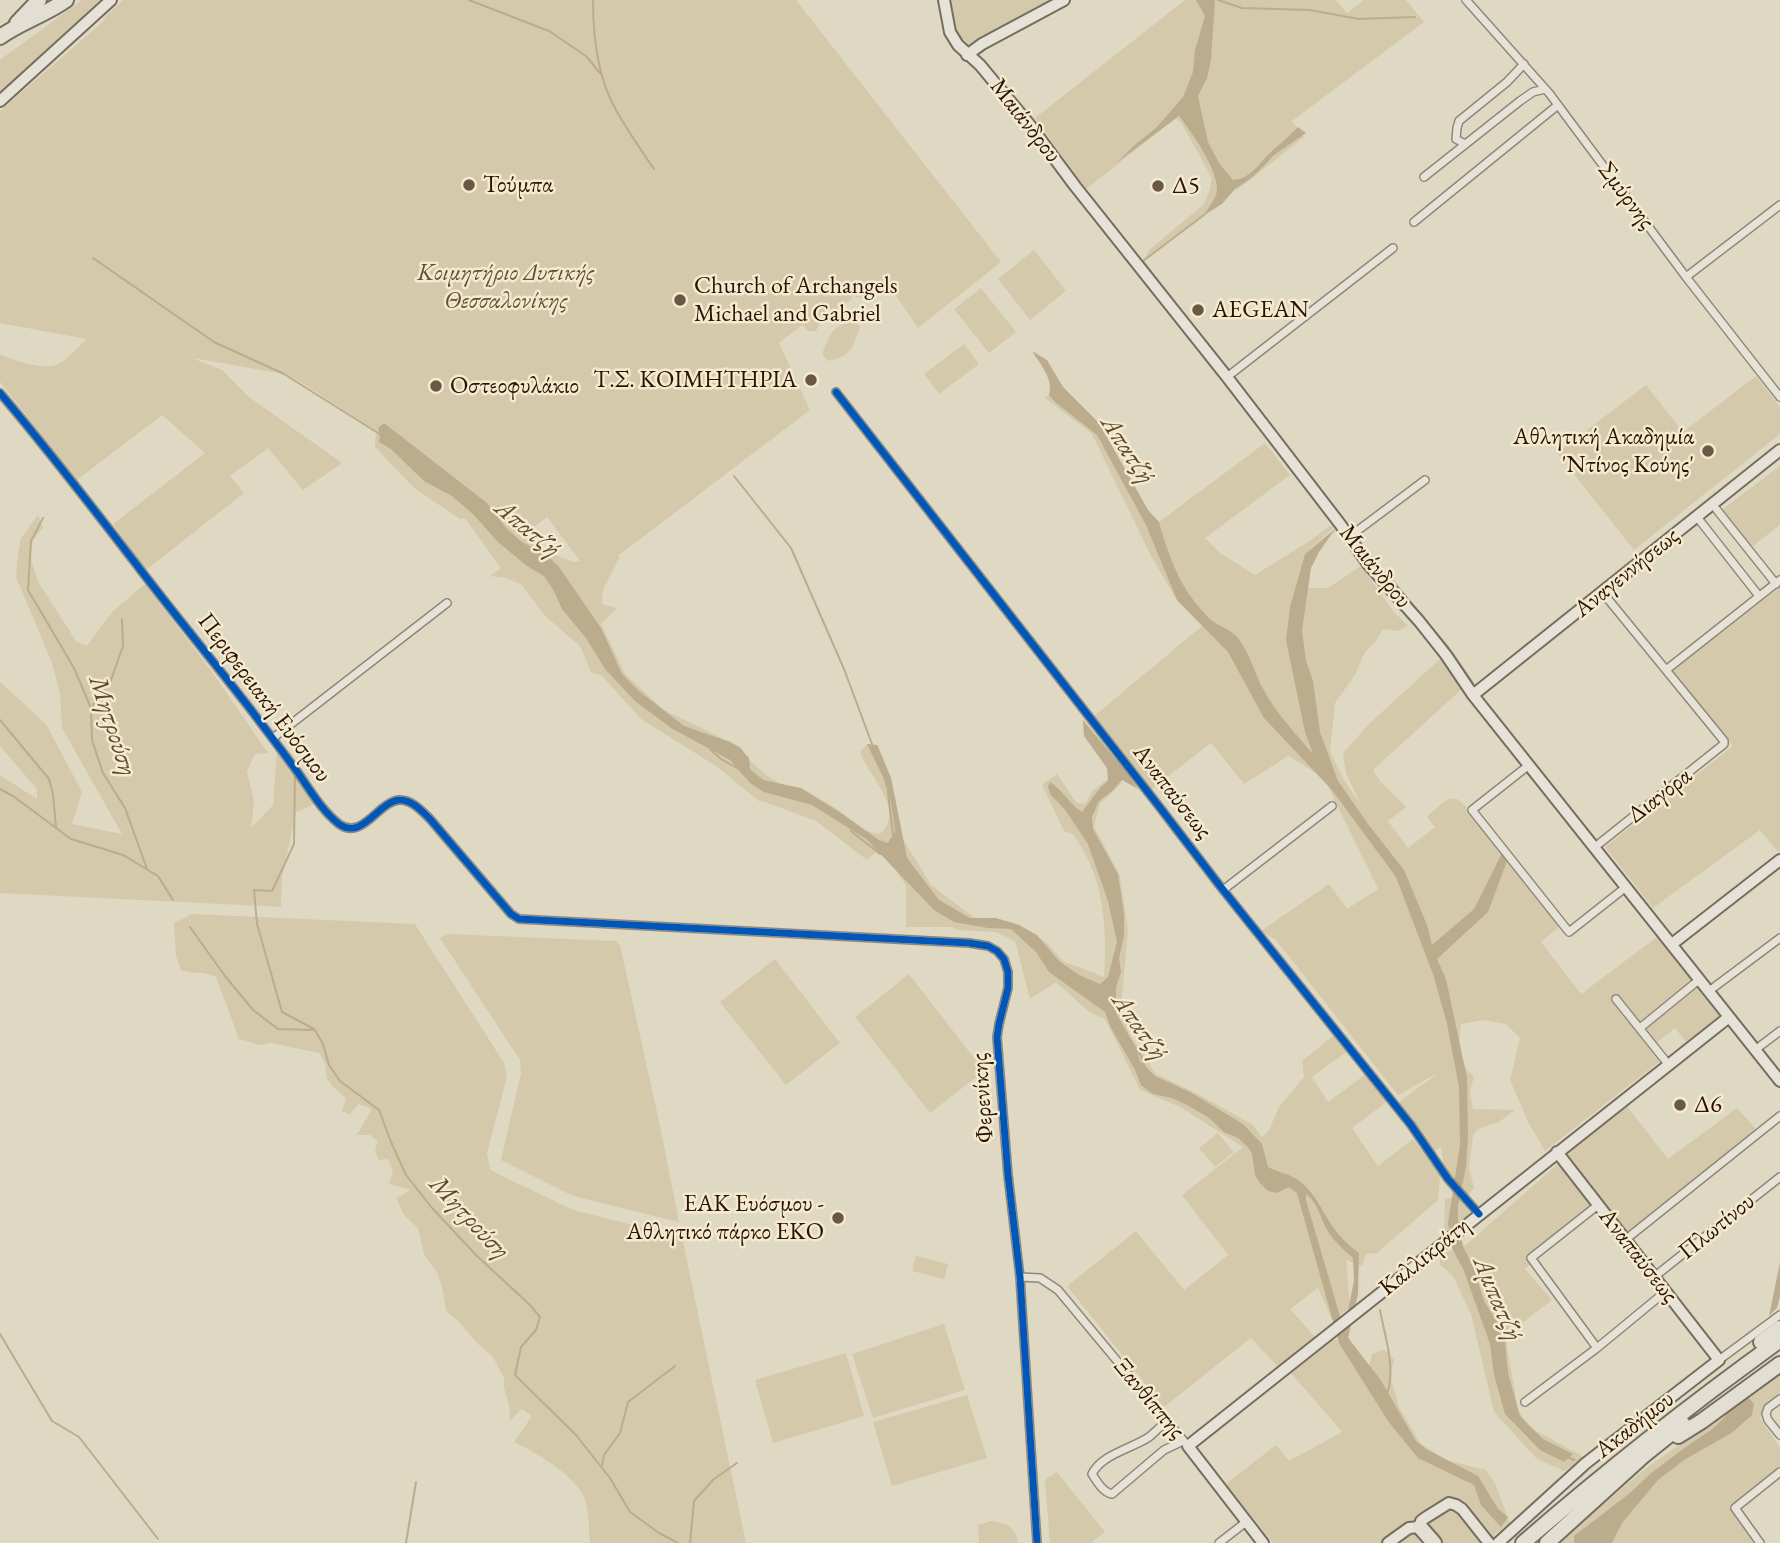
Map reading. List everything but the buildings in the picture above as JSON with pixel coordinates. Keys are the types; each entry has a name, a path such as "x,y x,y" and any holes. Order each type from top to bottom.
{"highway":[{"path":"5,33 38,0"},
{"path":"5,33 66,0"},
{"path":"1648,1438 1691,1394 1780,1328"},
{"path":"1523,1543 1648,1438 1780,1340"},
{"path":"1547,1543 1643,1456 1780,1352"},
{"path":"1643,1456 1702,1420 1780,1364"},
{"path":"1420,1527 1434,1543"}],"street":[{"path":"0,101 111,0"},
{"name":"Μαιάνδρου","path":"944,0 950,32 967,55 980,65 1029,124 1227,377 1368,565 1419,621 1473,695 1779,1079"},
{"path":"967,55 982,44 1065,0"},
{"name":"Σμύρνης","path":"1466,0 1558,105 1780,397"},
{"path":"1465,144 1456,139 1459,121 1507,82 1524,64"},
{"path":"1424,177 1533,92 1545,89"},
{"path":"1413,222 1558,105"},
{"path":"1686,276 1780,205"},
{"path":"1227,377 1393,248"},
{"name":"Αναπαύσεως","path":"836,392 1223,890 1411,1125 1448,1180 1479,1214"},
{"name":"Περιφερειακή Ευόσμου","path":"0,393 80,490 273,738 323,807 340,824 345,827 359,826 387,805 399,800 408,802 430,819 510,914 518,919 535,920"},
{"name":"Αναγεννήσεως","path":"1473,695 1780,450"},
{"path":"1349,537 1424,480"},
{"path":"1603,593 1665,670 1778,582 1713,505"},
{"path":"1697,517 1759,596"},
{"path":"273,738 447,603"},
{"name":"Διαγόρα","path":"1595,847 1724,744 1665,670"},
{"path":"1530,765 1472,810 1569,932 1626,887"},
{"path":"1223,890 1332,806"},
{"path":"1672,944 1780,860"},
{"name":"Φερενίκης","path":"535,920 969,943 988,946 1004,959 1008,972 1008,988 997,1037 1008,1175 1020,1277 1037,1543"},
{"path":"1709,991 1780,938"},
{"path":"1640,1028 1700,979"},
{"path":"1616,999 1668,1064"},
{"name":"Καλλικράτη","path":"1185,1443 1333,1332 1729,1017"},
{"path":"1755,1050 1780,1031"},
{"path":"1625,1240 1780,1116"},
{"name":"Αναπαύσεως","path":"1557,1152 1719,1360"},
{"name":"Πλωτίνου","path":"1654,1277 1780,1177"},
{"path":"1597,1348 1531,1258 1598,1205"},
{"name":"Ξανθίππης","path":"1020,1277 1040,1278 1058,1290 1185,1443 1263,1543"},
{"path":"1525,1402 1665,1292"},
{"name":"Ακαδήμου","path":"1498,1543 1590,1460 1780,1315"},
{"path":"1780,1399 1768,1408 1766,1414 1780,1435"},
{"path":"1167,1422 1150,1436 1111,1456 1095,1468 1092,1474 1097,1483 1107,1493 1112,1494 1164,1450 1185,1443"},
{"path":"1760,1543 1734,1508 1780,1472"},
{"path":"1388,1543 1409,1528 1420,1527 1421,1521 1449,1503 1462,1508 1489,1543"},
{"path":"1219,1543 1246,1522"}],"green space":[{"path":"82,0 107,0 0,103 0,60"},
{"name":"Κοιμητήριο Δυτικής Θεσσαλονίκης","path":"123,0 796,0 1001,262 918,328 887,283 864,298 852,296 851,300 820,323 816,331 808,331 802,325 779,343 810,410 618,556 620,557 603,589 602,604 617,608 601,624 625,674 664,710 741,747 748,759 766,775 784,786 803,789 836,808 862,829 880,834 887,825 888,804 860,752 867,744 878,745 891,778 903,839 931,885 975,918 1012,922 1047,943 1063,961 1104,977 1104,922 1096,881 1084,852 1074,835 1064,831 1042,785 1057,774 1077,803 1085,804 1093,790 1108,779 1112,772 1124,776 1120,785 1100,804 1094,826 1120,876 1128,930 1121,1006 1129,1033 1156,1074 1253,1125 1262,1137 1269,1130 1279,1107 1304,1077 1302,1061 1333,1036 1346,1052 1312,1077 1328,1102 1366,1074 1388,1101 1352,1128 1378,1166 1413,1139 1440,1175 1438,1200 1377,1253 1366,1254 1362,1266 1346,1260 1350,1307 1333,1321 1318,1288 1290,1309 1315,1337 1278,1367 1251,1338 1164,1407 1067,1286 1136,1231 1184,1290 1228,1255 1182,1195 1243,1147 1180,1107 1140,1090 1105,1019 1089,1012 1056,982 1030,999 1015,941 995,932 956,930 953,927 906,927 906,885 880,849 867,860 816,821 759,801 716,766 641,719 602,676 591,672 580,646 545,616 522,585 506,578 490,576 501,568 465,518 460,519 414,488 375,447 376,431 299,381 284,374 192,358 222,370 249,397 342,463 303,490 268,448 230,476 244,493 146,570 113,524 205,453 162,415 77,480 0,382 0,354 28,364 56,365 87,339 0,323 0,111 106,19 103,19","holes":["547,517 580,561 573,562 539,548 516,524 529,531"]},
{"path":"944,0 1056,0 966,50 950,32"},
{"path":"1185,0 1336,0 1347,13 1364,0 1406,0 1424,22 1292,121 1304,137 1237,190 1229,180 1225,199 1143,261 1149,250 1204,204 1209,192 1212,178 1182,124 1176,118 1086,189 1035,118"},
{"path":"1034,250 1066,291 1030,320 998,279"},
{"path":"981,288 1016,332 989,353 954,309"},
{"path":"855,321 860,327 850,350 842,357 828,361 822,354 833,332 847,322"},
{"path":"964,344 979,364 939,394 924,374"},
{"name":"Αθλητική Ακαδημία 'Ντίνος Κούης'","path":"1756,376 1780,407 1780,434 1634,550 1557,453 1646,385 1683,432"},
{"path":"1054,390 1100,424 1148,510 1159,522 1265,443 1290,475 1205,538 1220,553 1255,575 1329,526 1334,527 1305,554 1302,631 1308,588 1328,588 1361,566 1393,611 1416,634 1407,626 1399,631 1383,629 1365,652 1355,675 1335,703 1330,752 1361,805 1346,773 1343,753 1370,723 1441,658 1462,689 1373,770 1406,807 1388,821 1408,848 1435,827 1427,817 1445,801 1458,799 1560,926 1541,942 1581,994 1657,937 1719,1016 1686,1042 1675,1028 1650,1048 1660,1061 1545,1151 1528,1122 1510,1080 1520,1038 1506,1024 1483,1020 1461,1024 1458,1050 1467,1070 1474,1077 1470,1091 1473,1109 1515,1110 1499,1122 1478,1129 1473,1135 1469,1168 1474,1188 1466,1198 1444,1167 1441,1147 1435,1151 1398,1103 1438,1073 1398,1095 1276,940 1261,931 1329,884 1347,909 1378,889 1324,778 1288,756 1244,784 1211,743 1144,795 1088,721 1202,626 1177,600 1152,558 1092,434 1045,398"},
{"path":"1780,466 1780,525 1748,550 1719,512"},
{"path":"38,515 43,528 33,540 32,563 39,583 76,641 87,646 113,611 145,584 212,672 268,753 255,754 247,771 254,801 251,828 273,805 277,751 317,803 296,812 282,878 281,907 0,893 0,775 37,799 37,789 0,746 0,682 46,724 82,792 72,824 122,834 62,728 60,694 52,663 16,577 21,538"},
{"path":"1780,583 1780,851 1778,852 1760,830 1653,908 1605,847 1733,746 1671,669"},
{"path":"192,914 415,924 504,1063 507,1077 487,1153 490,1170 573,1210 682,1237 746,1543 590,1543 587,1510 581,1491 555,1466 514,1442 532,1416 522,1409 510,1420 504,1378 493,1357 446,1311 437,1272 424,1254 418,1228 404,1215 396,1198 411,1190 389,1184 393,1171 388,1159 379,1160 375,1150 378,1141 370,1135 357,1135 372,1109 359,1104 350,1114 342,1111 346,1098 327,1079 325,1063 319,1053 271,1043 260,1045 239,1039 216,977 181,970 176,956 174,923"},
{"path":"448,934 615,941 620,945 679,1222 573,1196 501,1160 521,1073 520,1060 440,938"},
{"path":"775,959 840,1043 786,1085 720,1002"},
{"path":"909,974 984,1071 930,1113 855,1017"},
{"path":"1626,1105 1668,1159 1737,1108 1756,1129 1626,1234 1564,1156"},
{"path":"1218,1133 1234,1152 1215,1167 1199,1148"},
{"path":"1558,1164 1596,1212 1525,1269 1552,1300 1505,1336 1518,1410 1529,1427 1586,1458 1564,1471 1537,1459 1494,1412 1471,1314 1453,1276 1440,1265 1440,1255 1467,1244"},
{"path":"1457,1196 1470,1213 1444,1235 1445,1199"},
{"path":"916,1256 948,1264 944,1279 912,1271"},
{"path":"944,1324 965,1390 873,1418 852,1354"},
{"path":"1346,1334 1369,1367 1372,1354 1384,1349 1394,1360 1390,1376 1399,1407 1420,1443 1446,1460 1486,1470 1496,1485 1510,1524 1494,1535 1497,1543 1273,1543 1226,1484 1276,1445 1289,1461 1342,1432 1291,1373 1333,1340 1339,1340"},
{"path":"846,1353 864,1416 773,1443 755,1380"},
{"path":"1780,1373 1780,1394 1764,1406 1760,1418 1780,1448 1780,1466 1729,1507 1757,1543 1557,1543 1645,1469"},
{"path":"967,1395 987,1458 892,1486 873,1422"},
{"path":"1057,1472 1105,1532 1091,1543 1050,1543 1045,1480"},
{"path":"991,1521 1009,1527 1015,1533 1018,1543 979,1543 978,1525"}],"shaded area":[{"path":"1196,0 1215,0 1211,60 1207,78 1198,96 1208,142 1219,163 1233,180 1251,173 1298,127 1306,133 1274,155 1222,204 1203,216 1217,191 1214,173 1179,116 1116,163 1156,128 1183,97 1193,72 1195,50 1205,16"},
{"path":"1032,351 1047,360 1063,387 1099,423 1148,510 1159,522 1170,556 1185,588 1210,619 1237,637 1272,704 1313,754 1305,732 1286,640 1290,607 1305,554 1336,528 1311,568 1302,631 1320,732 1338,781 1404,870 1427,925 1432,945 1474,909 1502,853 1507,861 1488,912 1437,959 1446,979 1467,1078 1466,1167 1458,1205 1458,1222 1463,1246 1473,1266 1484,1301 1505,1340 1508,1373 1520,1416 1543,1439 1573,1454 1564,1462 1540,1450 1505,1414 1494,1375 1490,1344 1464,1271 1452,1248 1448,1224 1460,1145 1459,1087 1447,1024 1434,977 1396,877 1332,790 1264,718 1228,652 1177,600 1146,525 1097,435 1049,395 1048,377"},
{"path":"384,423 487,503 507,529 522,542 547,555 559,567 601,628 622,674 639,691 684,726 740,748 749,758 750,769 763,780 801,788 879,840 888,843 895,832 891,802 883,777 867,744 877,745 891,778 907,858 939,900 970,918 996,918 1019,925 1037,935 1059,961 1079,975 1100,984 1108,977 1117,942 1108,901 1088,844 1066,811 1051,795 1048,787 1050,782 1082,812 1108,781 1107,768 1084,736 1083,720 1138,789 1122,780 1099,801 1092,817 1093,829 1118,874 1124,914 1124,936 1119,958 1121,972 1116,987 1116,1013 1135,1046 1140,1061 1155,1076 1190,1092 1243,1124 1262,1144 1268,1167 1295,1178 1305,1186 1336,1231 1359,1253 1358,1294 1348,1338 1380,1379 1416,1441 1478,1476 1498,1509 1508,1517 1501,1527 1481,1505 1474,1485 1418,1458 1388,1421 1339,1343 1297,1193 1289,1187 1277,1193 1268,1191 1255,1175 1252,1154 1238,1138 1224,1132 1208,1117 1187,1105 1153,1094 1141,1085 1105,1012 1049,972 1036,952 1011,929 954,922 934,910 866,839 812,805 764,792 750,783 730,760 671,728 635,701 605,669 586,638 562,609 544,576 498,542 473,514 452,496 424,481 391,449 379,442 378,428","holes":["1306,1194 1329,1233 1353,1258 1354,1281 1344,1330"]},
{"path":"1780,1262 1780,1296 1777,1308 1769,1316"},
{"path":"1748,1397 1754,1404 1752,1415 1733,1432 1684,1460 1658,1480 1622,1523 1612,1543 1574,1543 1574,1536 1650,1474 1711,1430 1727,1412"}],"waterway":[{"name":"Απατζή","path":"469,0 549,31 586,56 600,73"},
{"name":"Απατζή","path":"593,0 595,42 604,84 620,117 654,169"},
{"path":"1218,0 1242,8 1310,10 1359,19 1415,17"},
{"path":"982,51 993,44"},
{"path":"1172,299 1143,261 1204,215"},
{"name":"Απατζή","path":"93,258 214,342 284,374 381,435"},
{"path":"1179,308 1187,319"},
{"name":"Απατζή","path":"734,476 791,548 844,669 872,744"},
{"name":"Μητρούση","path":"43,518 31,541 28,590 74,668 91,708 92,740 103,773 125,808 147,869"},
{"path":"1367,554 1448,647 1473,683"},
{"path":"91,708 111,680 123,646 122,619"},
{"name":"Μητρούση","path":"0,720 49,779 56,827"},
{"name":"Απατζή","path":"710,749 737,768"},
{"path":"295,773 294,844 272,891 254,890 257,924 282,1012 314,1029"},
{"name":"Μητρούση","path":"0,789 71,839 123,855 158,876 173,900"},
{"name":"Απατζή","path":"888,792 893,835"},
{"name":"Απατζή","path":"851,831 880,854"},
{"name":"Μητρούση","path":"190,927 253,1010 278,1029 315,1030 323,1044 329,1065 340,1081 379,1110 406,1175 432,1208 477,1256 540,1317 536,1330 521,1347 515,1375 576,1435 610,1478 630,1512 678,1543"},
{"name":"Απατζή","path":"1135,1047 1145,1067"},
{"name":"Απατζή","path":"1380,1310 1390,1363 1387,1394"},
{"path":"0,1334 52,1421 79,1437 158,1539"},
{"path":"602,1465 604,1455 620,1433 628,1402 675,1366"},
{"name":"Αμπατζή","path":"1568,1457 1574,1460"},
{"path":"690,1543 694,1501 714,1479 737,1463"},
{"path":"406,1543 416,1482"}],"cycle path":[{"path":"836,392 1220,886 1411,1125 1448,1179 1479,1214"},
{"path":"0,393 248,706 321,806 339,824 355,828 391,802 403,800 412,803 430,819 511,914 519,919 969,943 988,946 997,951 1004,959 1008,972 1008,988 997,1037 1008,1175 1020,1277 1037,1543"}],"place":[{"name":"Τούμπα","path":"469,185"},
{"name":"Δ5","path":"1158,186"},
{"name":"Church of Archangels Michael and Gabriel","path":"680,300"},
{"name":"AEGEAN","path":"1198,310"},
{"name":"Τ.Σ. ΚΟΙΜΗΤΗΡΙΑ","path":"811,380"},
{"name":"Οστεοφυλάκιο","path":"436,386"},
{"name":"Αθλητική Ακαδημία 'Ντίνος Κούης'","path":"1708,451"},
{"name":"Δ6","path":"1680,1105"},
{"name":"ΕΑΚ Ευόσμου - Αθλητικό πάρκο ΕΚΟ","path":"838,1218"}]}
